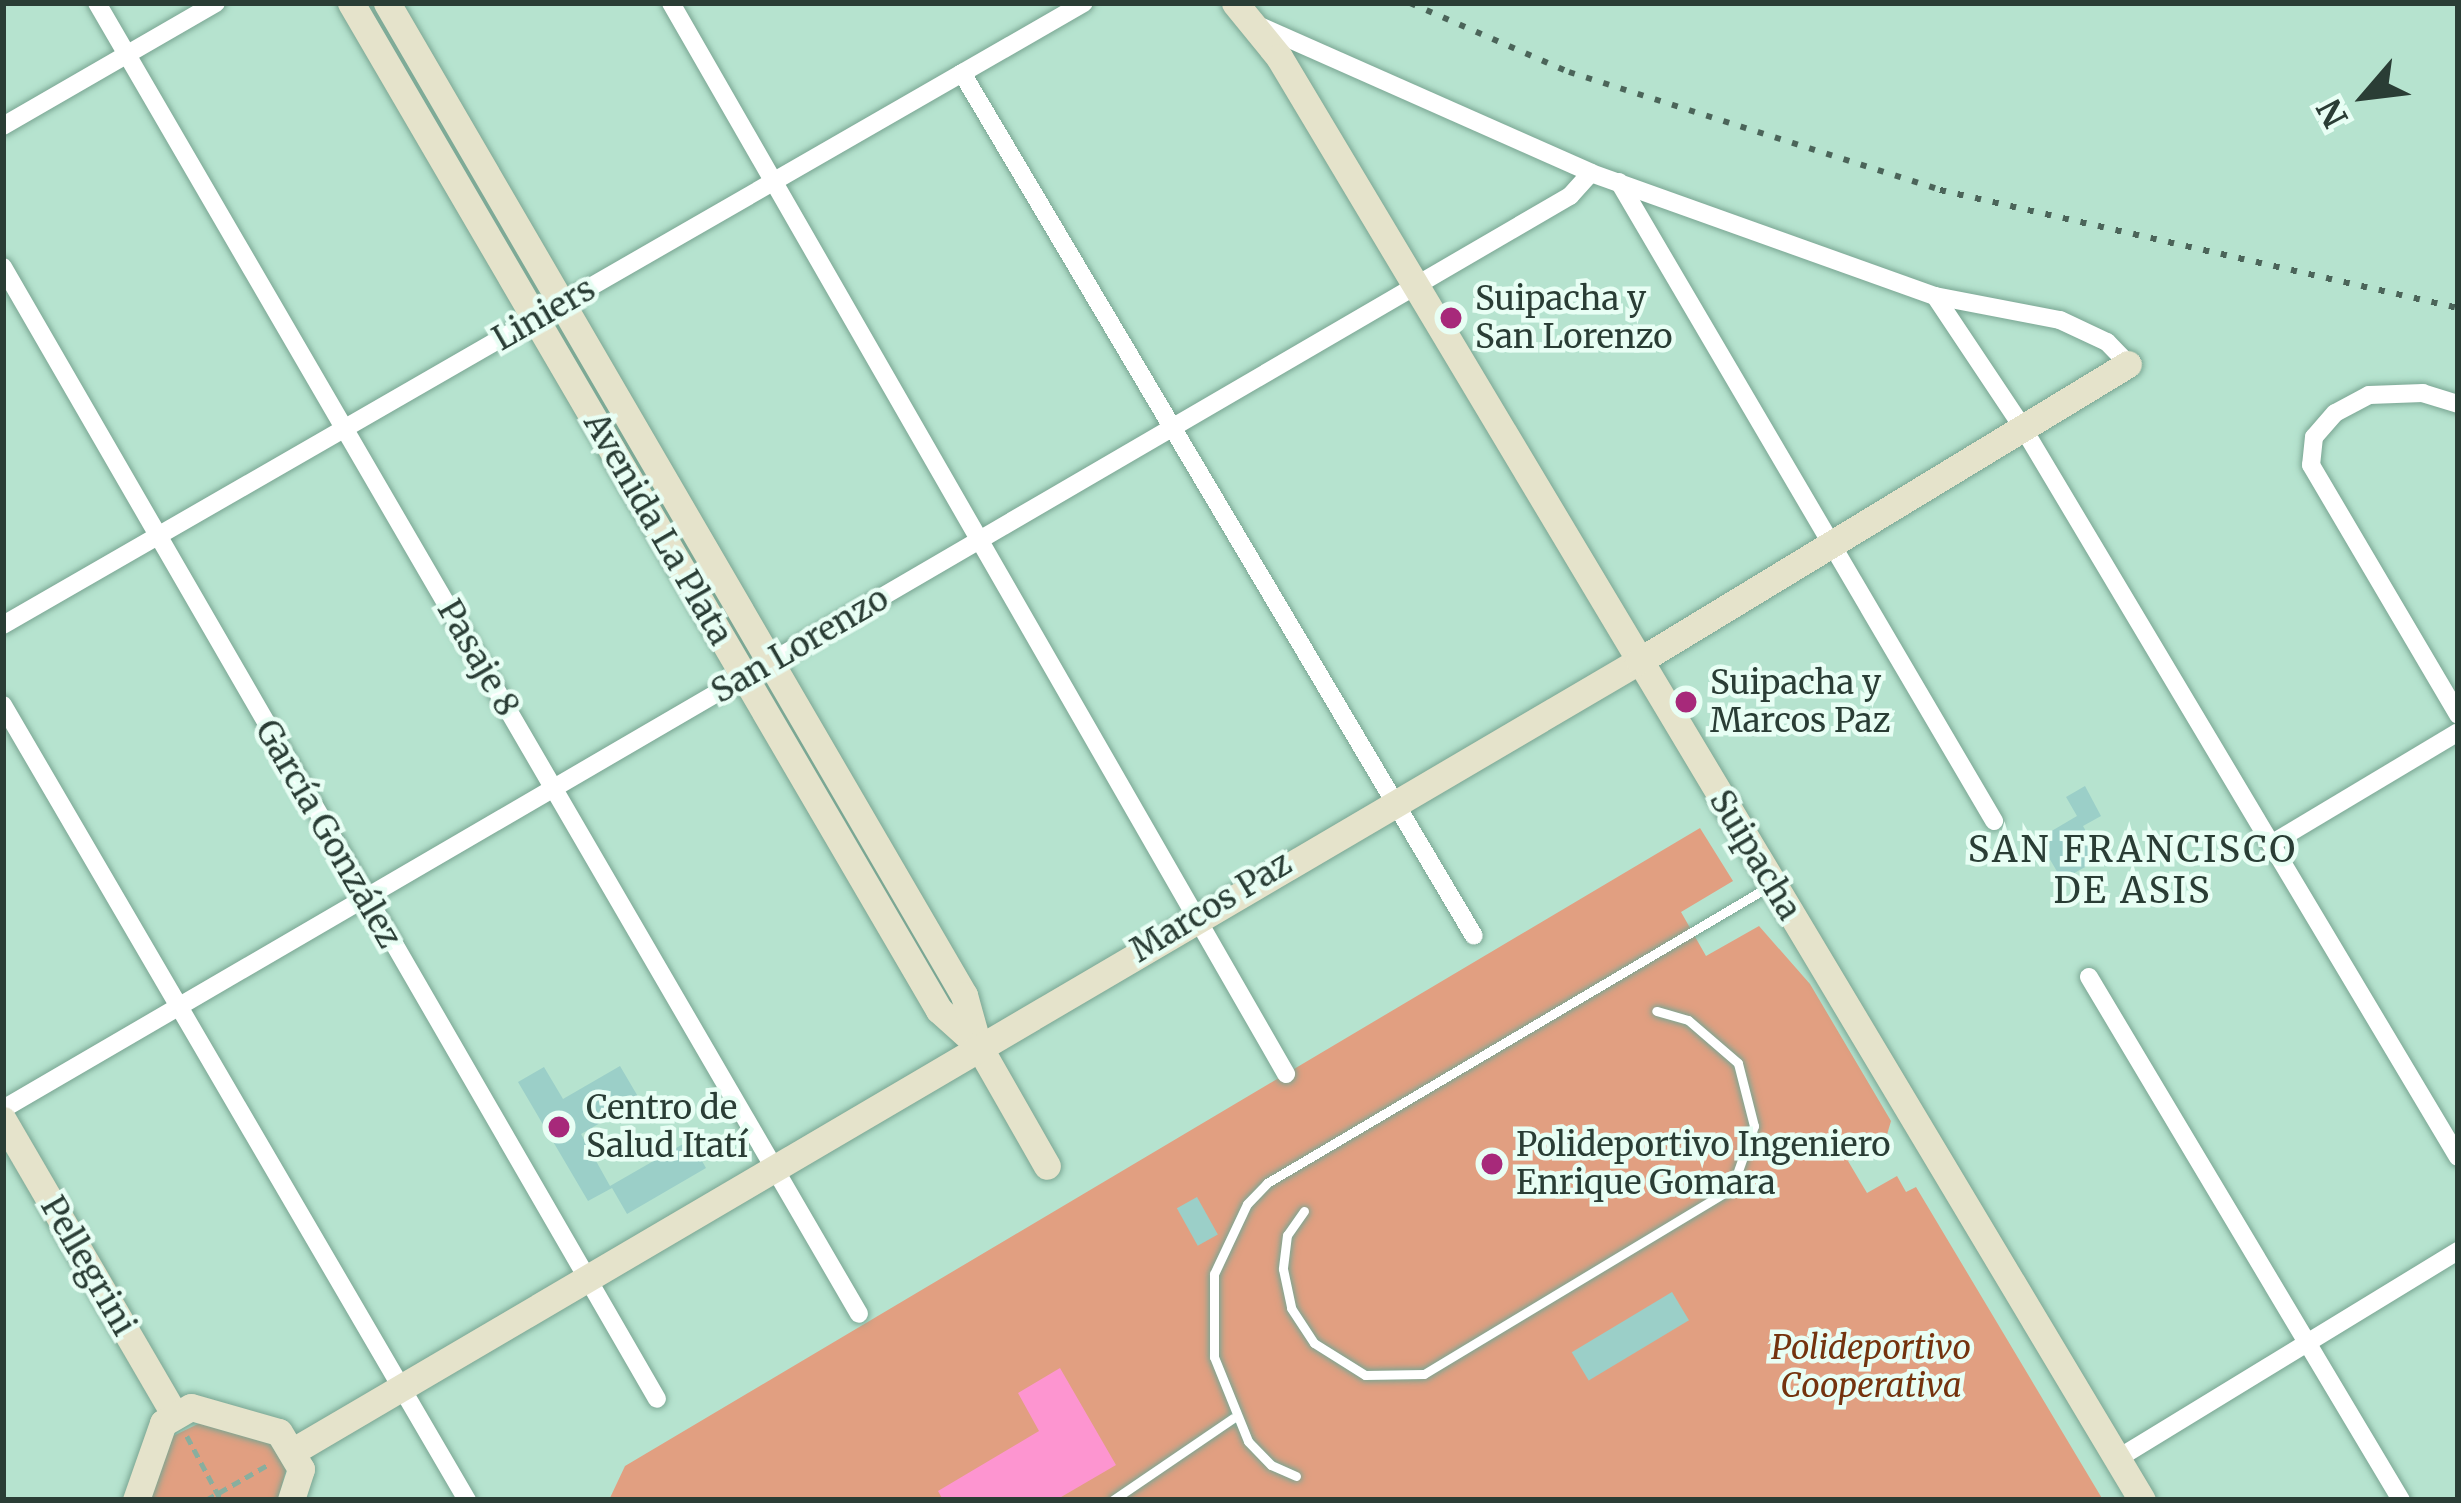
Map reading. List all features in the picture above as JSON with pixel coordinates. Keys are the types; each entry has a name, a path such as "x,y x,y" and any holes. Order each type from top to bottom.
{"street":[{"name":"Pasaje 8","path":"97,3 859,1314"},
{"path":"3,126 216,3"},
{"name":"Avenida La Plata","path":"351,3 939,1010 978,1045"},
{"name":"Avenida La Plata","path":"387,3 964,995 978,1045 1047,1166"},
{"path":"671,3 1286,1074"},
{"name":"Liniers","path":"3,625 1084,3"},
{"name":"Suipacha","path":"1235,3 1258,25 2142,1500"},
{"path":"1258,25 1591,173 1935,296 2060,320 2108,342 2128,364"},
{"path":"962,73 1474,936"},
{"name":"San Lorenzo","path":"3,1109 1570,196 1591,173"},
{"path":"1619,182 1994,820"},
{"name":"García González","path":"3,267 583,1279 657,1399"},
{"path":"1935,296 2023,428 2458,1157"},
{"name":"Marcos Paz","path":"295,1450 1394,799 1639,661 2128,364"},
{"path":"2458,404 2423,394 2369,395 2335,413 2314,437 2311,465 2458,715"},
{"path":"3,705 467,1500"},
{"path":"2271,844 2458,732"},
{"path":"2089,977 2401,1500"},
{"name":"Pellegrini","path":"3,1120 173,1412"},
{"path":"2117,1459 2458,1251"},
{"path":"136,1500 155,1440 173,1412 213,1409 279,1432 295,1450 301,1469 290,1500"}],"lane":[{"path":"1296,1476 1271,1465 1233,1418 1214,1357 1214,1274 1229,1230 1267,1183 1773,885"},
{"path":"1304,1211 1287,1234 1283,1269 1291,1308 1314,1343 1365,1375 1424,1374 1732,1188 1754,1126 1744,1078 1716,1037 1656,1011"},
{"path":"1113,1500 1233,1418"}],"path":[{"path":"173,1412 220,1497"},
{"path":"206,1500 220,1497 295,1450"}],"green space":[{"name":"Polideportivo Ingeniero Enrique Gomara","path":"1700,828 1733,881 1681,912 1706,956 1759,926 1810,984 1891,1121 1886,1138 1848,1161 1867,1193 1897,1176 1906,1192 1916,1187 2103,1500 609,1500 625,1466"},
{"path":"202,1422 268,1439 286,1470 278,1500 151,1500 171,1437"}],"shaded area":[{"path":"1060,1368 1116,1465 1056,1500 943,1500 938,1491 1039,1431 1018,1393"}],"building":[{"path":"2085,786 2101,816 2083,826 2101,858 2062,880 2038,839 2077,816 2066,797"},
{"path":"620,1066 640,1100 581,1134 610,1186 690,1140 706,1168 627,1214 612,1188 588,1201 518,1082 544,1067 563,1099"},
{"path":"1197,1197 1218,1235 1198,1246 1177,1208"},
{"path":"1672,1292 1689,1320 1589,1381 1572,1352"}],"railway":[{"path":"1410,3 1569,72 1940,190 2458,308"}],"place":[{"name":"Suipacha y San Lorenzo","path":"1451,318"},
{"name":"Suipacha y Marcos Paz","path":"1686,702"},
{"name":"Centro de Salud Itatí","path":"559,1127"},
{"name":"Polideportivo Ingeniero Enrique Gomara","path":"1492,1164"}],"district":[{"name":"SAN FRANCISCO DE ASIS","path":"2133,870"}],"park label":[{"name":"Polideportivo Cooperativa","path":"1871,1367"}]}
